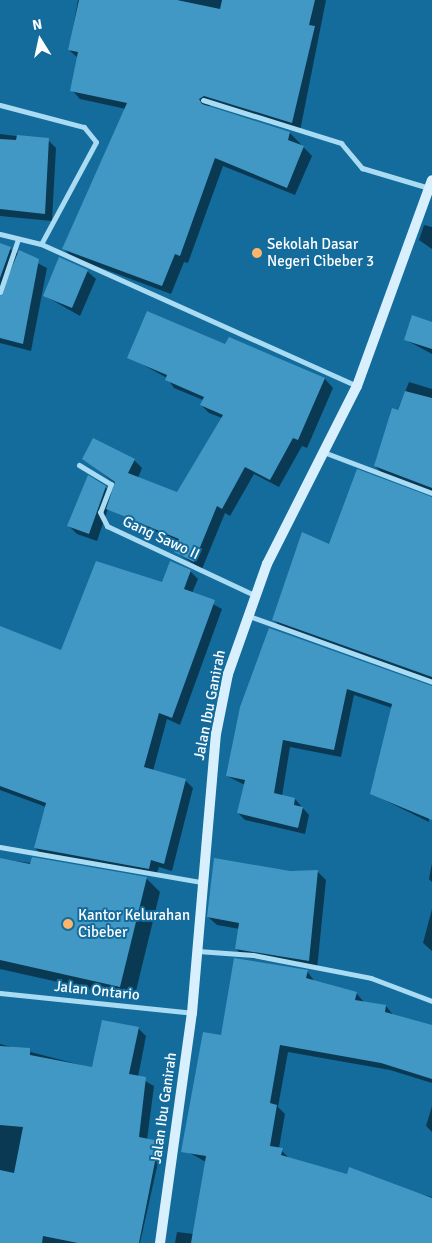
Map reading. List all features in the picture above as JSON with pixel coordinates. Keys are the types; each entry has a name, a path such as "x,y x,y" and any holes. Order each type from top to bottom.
{"main road":[{"name":"Jalan Ibu Ganirah","path":"160,1243 192,1013 198,951 200,882 216,734 246,615 254,594 326,453 357,386 431,184"}],"street":[{"path":"203,100 341,143 362,168 431,184"},
{"path":"0,104 84,127 96,142 42,244"},
{"path":"0,234 42,244 357,386"},
{"path":"0,292 18,239"},
{"path":"326,453 432,493"},
{"name":"Gang Sawo II","path":"79,465 111,484 100,512 107,526 254,594"},
{"path":"246,615 432,682"},
{"path":"0,847 200,882"},
{"path":"198,951 253,955 371,978 432,1001"},
{"name":"Jalan Ontario","path":"0,993 192,1013"}],"building":[{"path":"79,0 177,0 220,9 222,0 315,0 309,25 315,26 292,123 204,96 199,99 202,104 290,132 288,140 304,146 287,188 215,158 180,256 175,254 162,286 62,249 127,103 70,91 78,52 68,50"},
{"path":"17,135 49,138 45,214 0,209 0,139 16,140"},
{"path":"0,243 11,247 0,278"},
{"path":"19,250 39,259 23,344 0,338 0,296"},
{"path":"59,257 88,270 72,308 43,296"},
{"path":"147,311 225,344 229,337 325,378 298,440 293,438 270,480 245,467 222,509 217,506 194,562 174,552 179,539 106,509 115,482 82,459 93,438 135,459 128,473 177,492 223,415 200,405 204,397 165,380 167,375 127,358"},
{"path":"412,315 432,322 432,349 404,340"},
{"path":"405,391 432,398 432,488 374,466 392,408 398,410"},
{"path":"357,469 432,497 432,677 272,620 302,532 329,544"},
{"path":"88,475 106,486 89,534 67,526"},
{"path":"96,561 162,582 170,561 191,570 184,589 215,600 172,718 159,713 144,767 186,779 164,864 151,860 149,869 34,848 46,803 0,786 0,626 61,650"},
{"path":"269,628 432,686 432,820 370,794 392,704 347,689 334,750 283,740 274,793 295,798 294,805 303,807 298,828 237,813 245,780 226,776 240,707"},
{"name":"Kantor Kelurahan Cibeber","path":"32,857 147,877 120,987 0,960 0,858 30,864"},
{"path":"214,858 290,871 318,870 309,961 235,949 239,923 207,917"},
{"path":"234,958 308,970 306,978 357,992 355,1000 386,1005 385,1012 432,1025 432,1079 381,1063 280,1045 270,1103 277,1105 270,1146 283,1148 281,1155 347,1174 349,1167 432,1198 432,1243 191,1243 206,1156 181,1152 203,1032 221,1035"},
{"path":"102,1020 139,1027 129,1074 146,1077 139,1137 159,1141 139,1243 78,1243 43,1236 42,1243 0,1243 0,1170 14,1173 23,1127 0,1125 0,1046 30,1048 30,1055 92,1067"}],"place":[{"name":"Sekolah Dasar Negeri Cibeber 3","path":"257,253"},
{"name":"Kantor Kelurahan Cibeber","path":"68,924"}]}
